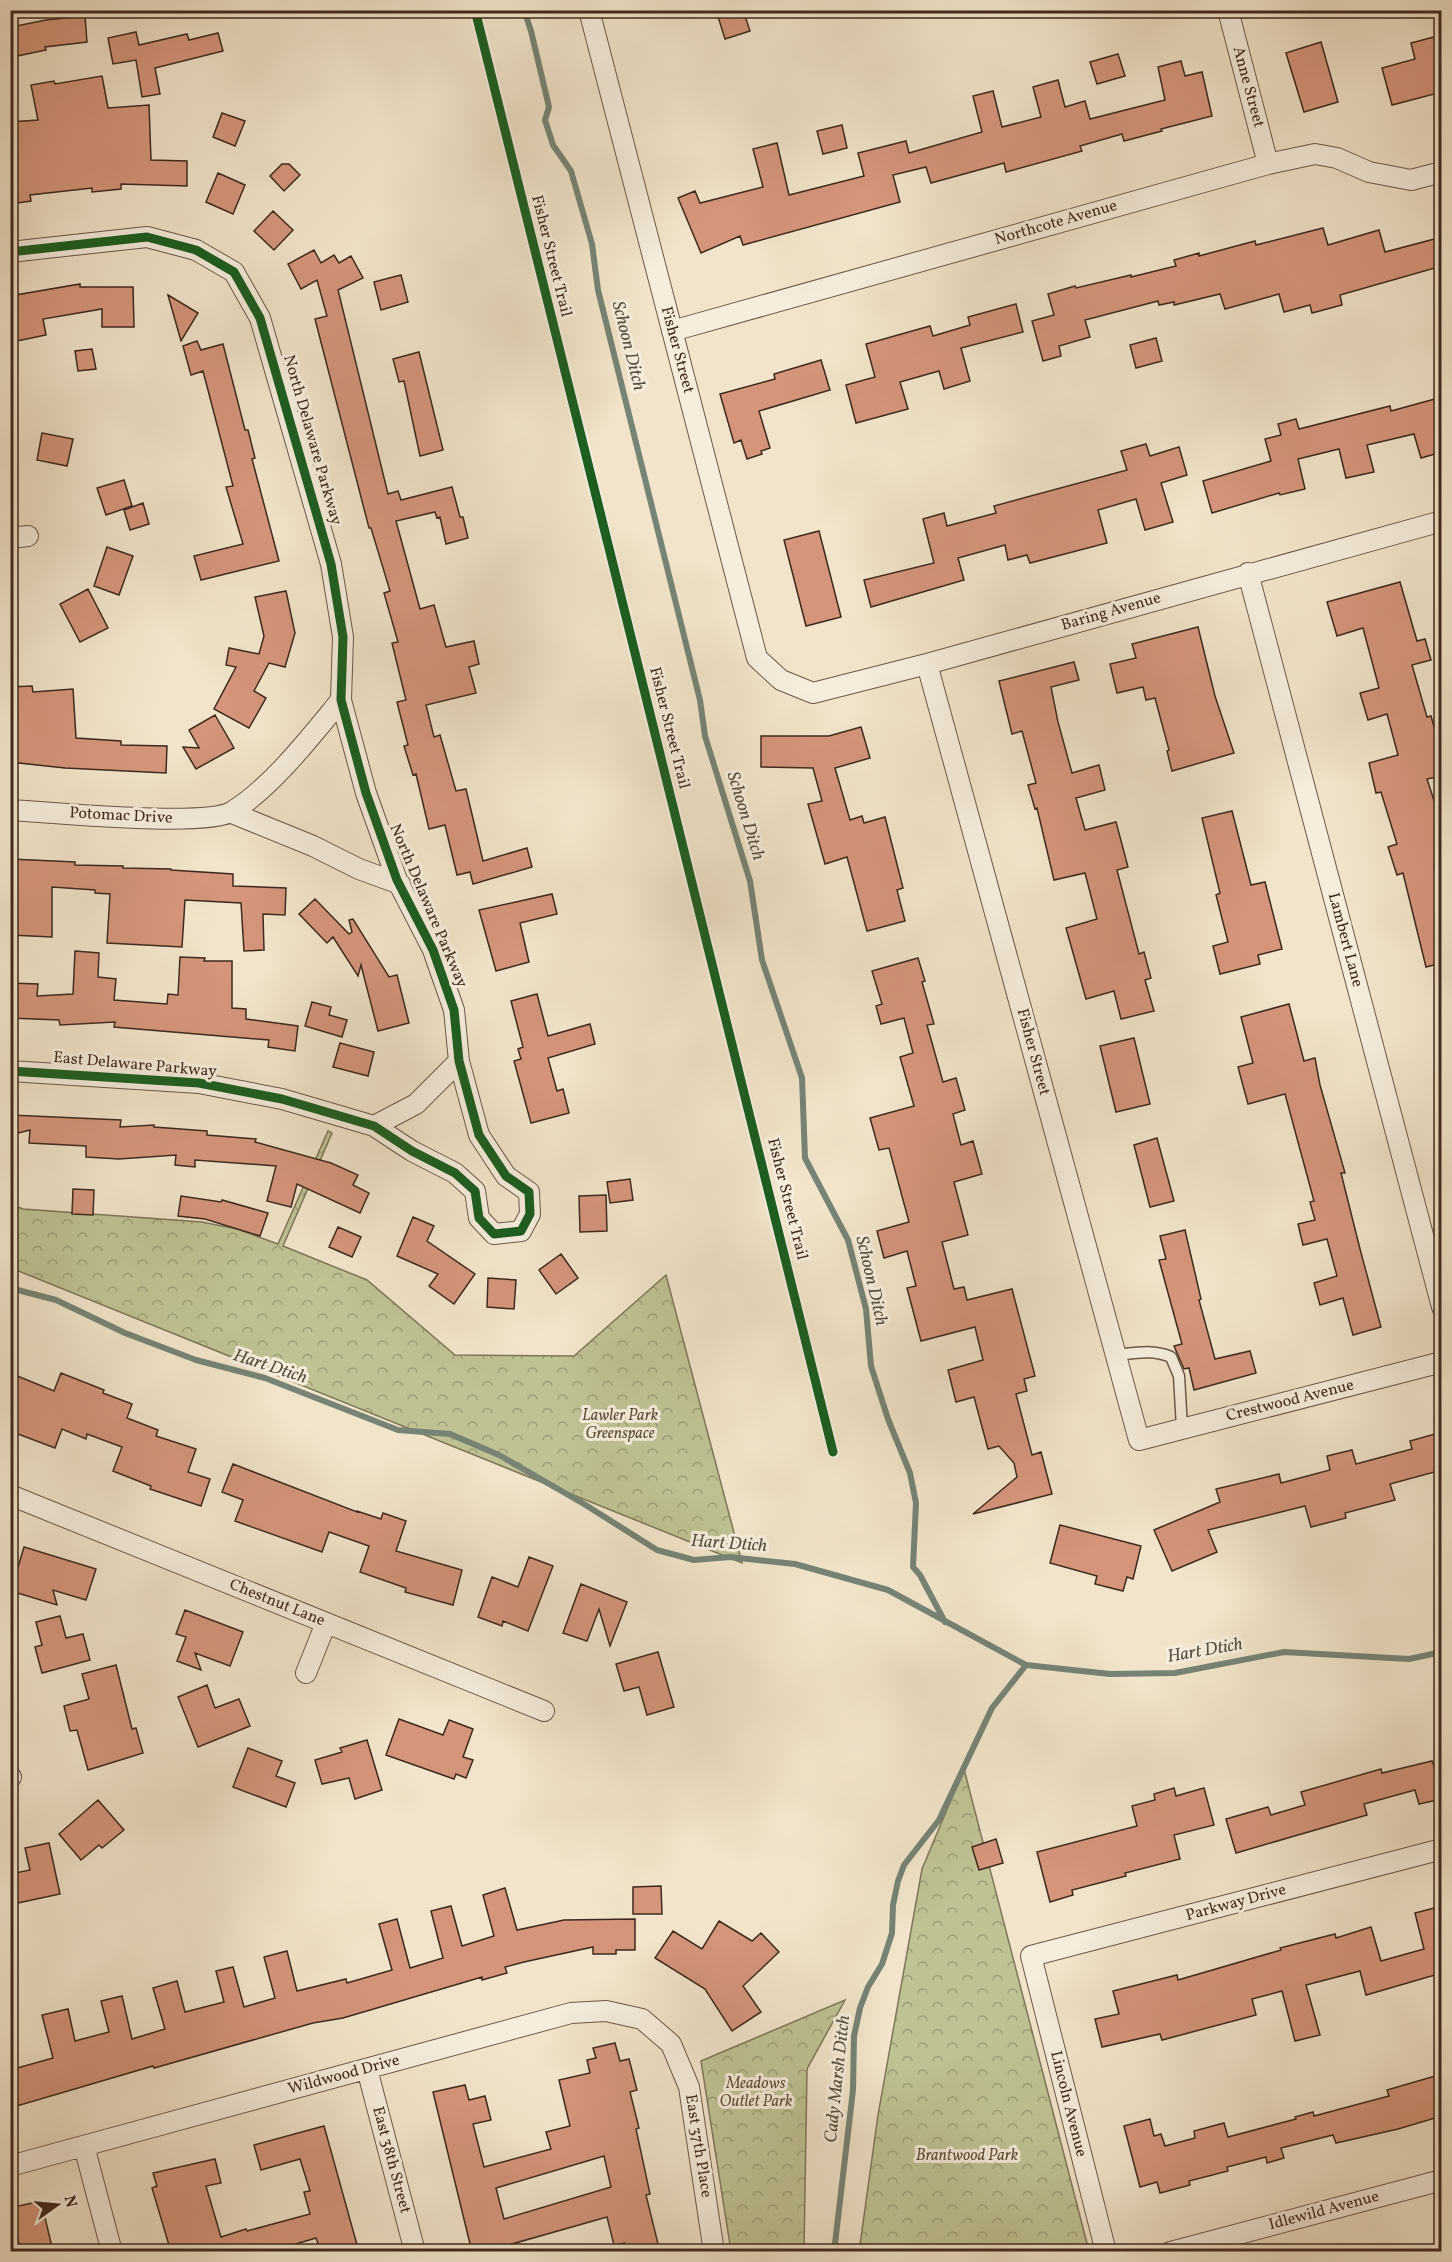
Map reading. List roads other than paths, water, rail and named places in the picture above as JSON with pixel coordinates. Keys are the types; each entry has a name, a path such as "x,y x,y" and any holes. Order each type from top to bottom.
{"street":[{"name":"Fisher Street","path":"590,10 757,658 781,680"},
{"name":"Anne Street","path":"1227,10 1268,164"},
{"name":"Northcote Avenue","path":"672,331 1268,164 1314,154 1337,158 1369,172 1411,180 1442,172"},
{"name":"North Delaware Parkway","path":"10,252 147,237 196,250 234,272 260,318 331,564 344,638 341,700 366,793 400,884 433,950 454,1010 459,1061 479,1136 506,1176 529,1192"},
{"name":"Baring Avenue","path":"781,680 813,693 1442,521"},
{"name":"Lambert Lane","path":"1248,573 1442,1307"},
{"name":"Fisher Street","path":"927,663 1138,1440"},
{"path":"341,700 306,743 266,784 232,813 313,846 359,869 400,884"},
{"name":"Potomac Drive","path":"10,810 192,820 232,813"},
{"path":"374,1126 416,1104 459,1061"},
{"name":"East Delaware Parkway","path":"10,1071 199,1083 282,1099 374,1126 412,1151 455,1173 475,1191 480,1218 494,1233 521,1232 530,1214 529,1192"},
{"name":"Crestwood Avenue","path":"1138,1440 1442,1362"},
{"name":"Chestnut Lane","path":"10,1495 544,1711"},
{"path":"306,1673 326,1623"},
{"name":"Parkway Drive","path":"1031,1956 1442,1849"},
{"name":"Lincoln Avenue","path":"1031,1956 1106,2252"},
{"name":"Wildwood Drive","path":"10,2166 571,2013 606,2011 642,2019 671,2044"},
{"name":"East 37th Place","path":"671,2044 689,2087 714,2252"},
{"name":"East 38th Street","path":"367,2069 415,2252"},
{"path":"84,2146 112,2252"},
{"name":"Idlewild Avenue","path":"1171,2252 1442,2180"}],"lane":[{"path":"1116,1355 1149,1351 1161,1352 1171,1357 1179,1376 1182,1428"}],"waterway":[{"name":"Schoon Ditch","path":"524,10 549,107 545,120 553,145 571,171 592,244 598,290 700,700 705,736 750,881 762,960 802,1078 805,1158 848,1240 866,1309 871,1366 888,1419 910,1473 916,1503 913,1567 920,1575 945,1622"},
{"name":"Hart Dtich","path":"10,1288 56,1300 125,1333 196,1360 265,1378 398,1430 450,1434 499,1455 584,1504 657,1550 694,1560 730,1557 795,1564 888,1590 1026,1665 1110,1674 1175,1673 1284,1652 1409,1659 1442,1652"},
{"name":"Cady Marsh Ditch","path":"834,2252 853,2090 854,2036 860,2008 868,1987 882,1964 892,1933 893,1905 898,1881 904,1865 939,1820 992,1708 1026,1665"}],"park label":[{"name":"Lawler Park Greenspace","path":"620,1425"},
{"name":"Meadows Outlet Park","path":"756,2093"},
{"name":"Brantwood Park","path":"967,2156"}]}
